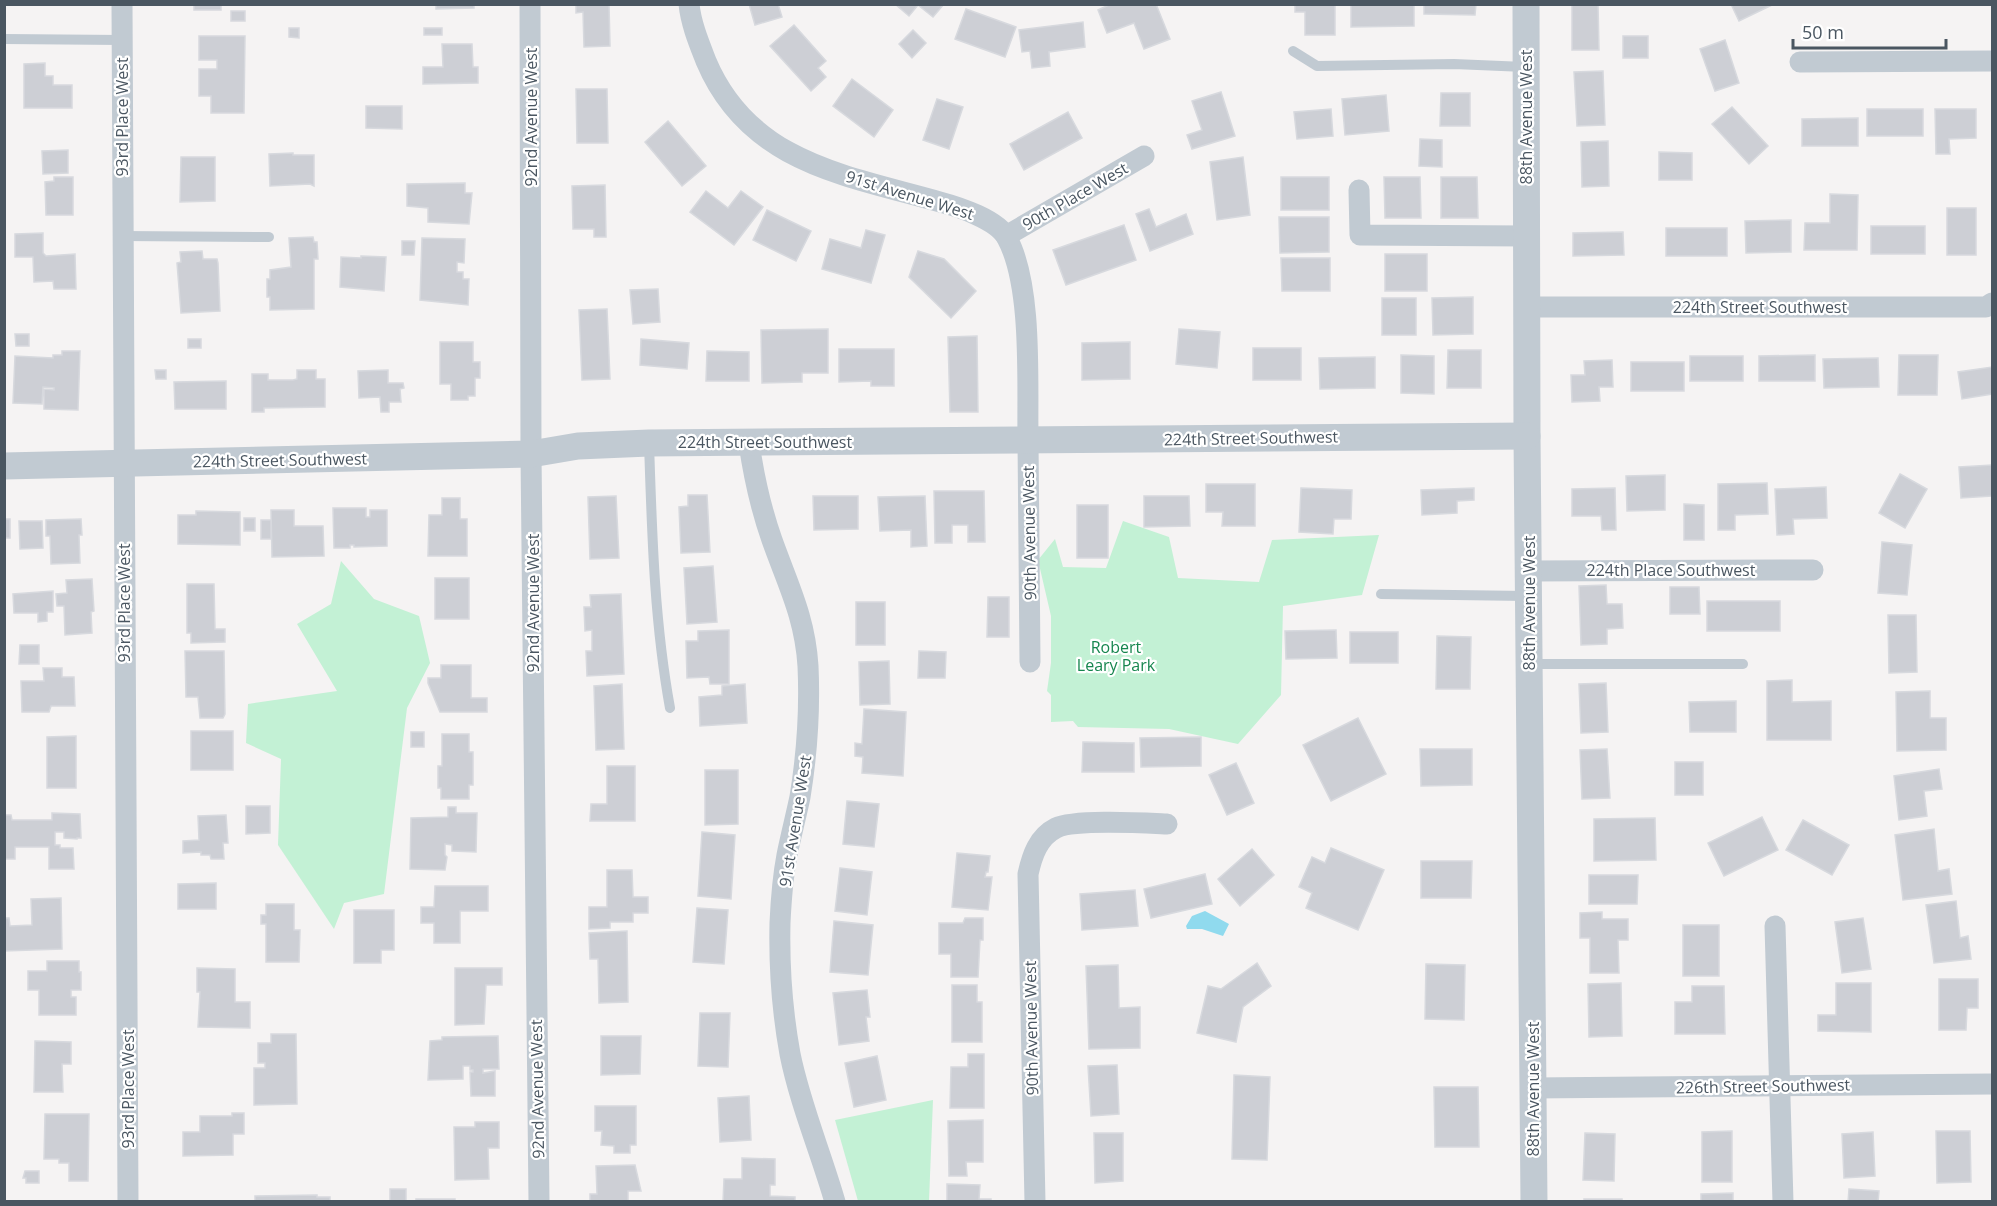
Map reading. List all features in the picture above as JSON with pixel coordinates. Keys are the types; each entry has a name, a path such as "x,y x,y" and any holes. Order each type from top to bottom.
{"street":[{"name":"93rd Place West","path":"122,4 128,1202"},
{"name":"92nd Avenue West","path":"530,4 531,454 539,1202"},
{"name":"91st Avenue West","path":"689,4 700,46 714,79 748,124 769,141 817,165 954,206 983,217 1006,236"},
{"name":"88th Avenue West","path":"1526,4 1527,436 1534,1202"},
{"path":"1800,62 1992,61"},
{"name":"90th Place West","path":"1006,236 1144,156"},
{"path":"1359,190 1360,234 1526,236"},
{"path":"1006,236 1018,270 1027,331 1028,440"},
{"name":"224th Street Southwest","path":"1527,307 1986,307 1992,303"},
{"name":"224th Street Southwest","path":"4,466 531,454 578,446 649,443 1527,436"},
{"name":"90th Avenue West","path":"1028,440 1030,662"},
{"name":"91st Avenue West","path":"749,443 755,483 772,540 798,605 805,635 808,667 808,733 800,797 786,857 780,920 782,1001 791,1056 835,1202"},
{"name":"224th Place Southwest","path":"1529,583 1813,570"},
{"name":"90th Avenue West","path":"1035,1202 1028,874 1032,855 1049,833 1065,825 1167,824"},
{"path":"1775,926 1783,1202"},
{"name":"226th Street Southwest","path":"1533,1089 1992,1084"}],"lane":[{"path":"4,39 122,40"},
{"path":"1293,51 1317,66 1454,64 1526,67"},
{"path":"122,236 269,237"},
{"path":"649,443 653,566 663,670 670,708"},
{"path":"1381,594 1529,583"},
{"path":"1529,664 1743,664"}],"green space":[{"name":"Robert Leary Park","path":"1123,521 1169,537 1178,578 1259,582 1272,540 1379,535 1362,595 1283,606 1281,695 1238,744 1169,729 1078,727 1073,721 1051,722 1051,695 1047,691 1051,663 1051,616 1038,560 1055,539 1063,567 1106,568"},
{"path":"341,561 374,599 419,616 430,663 407,708 384,894 344,903 334,929 278,845 281,759 246,743 248,704 337,691 297,624 331,604"},
{"path":"933,1100 929,1201 858,1201 835,1120"}],"water":[{"path":"1205,911 1229,924 1223,936 1202,929 1187,929 1186,926 1192,916"}],"building":[{"path":"194,4 221,4 221,10 194,10"},
{"path":"436,4 474,4 474,8 436,9"},
{"path":"576,4 609,4 610,46 584,47 583,12 576,13"},
{"path":"749,4 778,4 782,17 755,25"},
{"path":"895,4 944,4 933,17 918,5 909,16"},
{"path":"1111,4 1156,4 1170,39 1144,49 1134,23 1107,33 1098,10"},
{"path":"1295,4 1335,4 1335,35 1305,35 1305,12 1295,12"},
{"path":"1351,4 1414,4 1414,26 1351,27"},
{"path":"1424,4 1476,4 1475,15 1424,14"},
{"path":"1572,4 1598,4 1599,50 1572,50"},
{"path":"1731,4 1774,4 1739,21"},
{"path":"966,9 1016,27 1005,57 955,39"},
{"path":"231,11 245,11 245,21 231,21"},
{"path":"1083,22 1085,47 1049,52 1050,66 1032,68 1030,51 1022,52 1019,30"},
{"path":"794,25 826,61 818,68 826,77 811,91 770,46"},
{"path":"289,28 299,28 299,38 289,37"},
{"path":"424,28 442,28 442,35 424,35"},
{"path":"913,30 926,43 912,58 899,44"},
{"path":"199,36 245,36 244,113 211,113 211,96 199,96 199,69 217,69 217,60 199,60"},
{"path":"1623,36 1648,36 1648,58 1623,58"},
{"path":"1725,40 1739,83 1715,91 1700,49"},
{"path":"442,44 472,44 473,67 478,67 478,83 423,84 423,67 443,67"},
{"path":"45,63 45,76 53,76 53,85 72,85 72,108 24,108 24,64"},
{"path":"1603,71 1605,125 1577,126 1574,72"},
{"path":"852,79 893,110 874,137 833,106"},
{"path":"576,89 607,89 608,143 577,143"},
{"path":"1221,92 1235,136 1192,149 1187,135 1202,130 1192,101"},
{"path":"1441,93 1470,93 1470,126 1440,126"},
{"path":"1386,95 1389,131 1345,135 1342,99"},
{"path":"937,99 963,107 949,149 923,140"},
{"path":"366,106 402,106 402,129 366,128"},
{"path":"1732,107 1768,146 1749,164 1712,124"},
{"path":"1331,109 1333,136 1297,139 1294,112"},
{"path":"1867,109 1923,109 1923,136 1867,136"},
{"path":"1935,109 1976,109 1976,138 1949,139 1950,154 1936,154"},
{"path":"1068,112 1082,138 1024,170 1010,144"},
{"path":"1858,118 1858,146 1802,146 1802,119"},
{"path":"668,121 706,166 682,186 645,142"},
{"path":"1420,139 1442,140 1442,167 1419,166"},
{"path":"1608,141 1609,186 1582,187 1581,142"},
{"path":"68,150 68,173 43,174 42,151"},
{"path":"1659,152 1692,153 1692,180 1659,180"},
{"path":"293,153 293,155 314,155 314,186 310,184 270,186 269,154"},
{"path":"181,157 215,157 215,201 180,202"},
{"path":"1243,157 1250,215 1217,220 1210,162"},
{"path":"54,177 73,177 73,215 46,215 45,182 54,181"},
{"path":"1281,177 1329,177 1329,210 1281,210"},
{"path":"1384,177 1420,177 1421,218 1385,218"},
{"path":"1441,177 1477,177 1478,218 1441,218"},
{"path":"465,183 465,193 472,193 469,224 428,222 428,208 407,206 407,184"},
{"path":"605,185 606,237 594,237 594,229 573,229 572,186"},
{"path":"706,191 728,208 741,191 763,207 734,245 690,212"},
{"path":"1830,194 1858,195 1857,250 1804,250 1805,223 1830,223"},
{"path":"1947,208 1976,208 1976,255 1947,255"},
{"path":"1149,209 1156,227 1186,214 1193,234 1150,251 1136,214"},
{"path":"767,210 811,231 796,261 753,240"},
{"path":"1279,217 1329,217 1329,252 1280,253"},
{"path":"1791,220 1791,252 1746,253 1745,221"},
{"path":"1124,225 1136,260 1066,285 1053,250"},
{"path":"1871,226 1925,226 1925,254 1871,254"},
{"path":"1666,228 1727,228 1727,256 1666,256"},
{"path":"866,230 885,235 871,283 822,269 830,239 861,248"},
{"path":"1623,232 1624,255 1573,256 1573,233"},
{"path":"43,233 43,253 46,256 75,254 76,289 54,289 53,281 34,282 33,257 15,257 15,234"},
{"path":"313,237 314,242 317,242 318,259 314,259 314,309 270,310 267,279 270,279 270,270 291,267 289,238"},
{"path":"422,238 465,239 464,263 457,262 457,272 463,272 463,279 469,279 468,305 420,300"},
{"path":"402,241 415,241 414,255 402,255"},
{"path":"202,251 203,259 217,259 220,311 181,313 177,263 181,262 180,252"},
{"path":"918,251 944,259 976,291 951,318 909,277"},
{"path":"1385,254 1427,254 1427,291 1385,291"},
{"path":"361,256 386,257 384,291 340,287 341,257 361,258"},
{"path":"1281,258 1330,258 1330,291 1282,291"},
{"path":"658,289 660,322 633,324 630,290"},
{"path":"1473,297 1473,334 1433,335 1432,298"},
{"path":"1382,298 1416,298 1416,335 1382,335"},
{"path":"607,309 610,379 582,380 579,310"},
{"path":"828,329 828,373 802,373 802,382 762,383 761,330"},
{"path":"1179,329 1220,332 1217,368 1176,364"},
{"path":"15,334 29,334 29,346 16,346"},
{"path":"977,336 978,412 950,412 948,337"},
{"path":"188,339 201,339 201,348 188,348"},
{"path":"641,339 689,343 687,369 640,365"},
{"path":"440,342 473,342 473,362 480,362 480,378 475,378 475,396 468,396 468,400 451,400 451,384 440,384"},
{"path":"1130,342 1130,379 1082,380 1082,343"},
{"path":"1253,348 1301,348 1301,380 1253,380"},
{"path":"839,349 894,349 894,386 871,386 871,381 839,382"},
{"path":"1448,350 1481,350 1481,388 1447,388"},
{"path":"62,351 80,351 78,410 44,409 44,389 54,390 54,388 43,387 42,404 13,403 15,356 53,358 53,355 62,355"},
{"path":"707,351 749,352 749,381 706,381"},
{"path":"1401,355 1434,356 1434,394 1401,393"},
{"path":"1815,355 1815,381 1759,381 1759,356"},
{"path":"1899,355 1938,355 1937,395 1898,395"},
{"path":"1690,356 1743,356 1743,381 1690,381"},
{"path":"1375,357 1375,388 1320,389 1319,358"},
{"path":"1878,358 1879,387 1824,388 1823,359"},
{"path":"1612,360 1613,387 1599,387 1600,401 1572,402 1571,375 1585,375 1584,361"},
{"path":"1631,362 1684,362 1684,391 1631,391"},
{"path":"1992,367 1992,394 1962,399 1958,372"},
{"path":"155,370 166,370 166,379 156,379"},
{"path":"297,370 316,370 316,379 325,379 325,407 264,408 264,412 252,412 252,374 268,374 268,380 293,380 297,379"},
{"path":"388,370 388,383 403,383 404,388 400,389 401,402 389,402 389,412 381,412 380,397 359,398 358,371"},
{"path":"226,381 226,409 175,409 174,382"},
{"path":"1992,465 1992,496 1961,498 1959,467"},
{"path":"1900,474 1927,489 1905,528 1879,513"},
{"path":"1665,475 1665,510 1627,511 1626,476"},
{"path":"1767,483 1768,514 1735,515 1735,530 1718,530 1718,484"},
{"path":"1206,484 1255,484 1255,526 1222,526 1223,512 1206,512"},
{"path":"1826,487 1827,518 1793,519 1794,534 1777,535 1775,489"},
{"path":"1301,488 1352,490 1351,519 1334,519 1333,534 1299,532"},
{"path":"1474,488 1474,500 1457,501 1457,513 1422,515 1421,490"},
{"path":"1615,488 1616,530 1602,530 1601,516 1572,516 1572,489"},
{"path":"934,491 984,491 985,542 968,542 968,525 952,525 952,543 935,543"},
{"path":"688,495 707,495 710,552 681,553 679,507 688,506"},
{"path":"616,496 619,558 590,559 588,497"},
{"path":"813,496 858,496 858,529 814,530"},
{"path":"925,496 927,546 911,547 911,530 880,531 878,497"},
{"path":"1144,496 1189,496 1190,526 1144,527"},
{"path":"442,498 460,498 460,519 467,519 467,556 428,556 429,515 442,515"},
{"path":"1684,504 1704,505 1704,540 1684,540"},
{"path":"1077,505 1108,505 1108,558 1077,558"},
{"path":"333,508 366,508 366,517 370,517 370,510 387,510 387,546 354,547 350,545 350,548 334,548"},
{"path":"271,510 294,510 294,526 323,526 324,556 272,557"},
{"path":"196,511 240,512 240,545 178,544 178,515 196,515"},
{"path":"244,518 255,518 255,531 244,531"},
{"path":"4,519 10,519 10,538 4,538"},
{"path":"81,519 80,563 51,564 50,536 46,536 46,520"},
{"path":"261,520 271,520 271,539 261,539"},
{"path":"19,521 42,521 43,548 20,549"},
{"path":"1882,542 1912,545 1907,595 1878,593"},
{"path":"713,566 717,622 687,624 684,568"},
{"path":"435,578 469,578 469,619 435,619"},
{"path":"92,579 94,611 91,612 92,633 65,635 64,606 57,606 56,594 67,593 66,580"},
{"path":"187,584 214,584 215,629 225,629 225,642 191,643 191,633 187,633"},
{"path":"1606,585 1607,604 1622,604 1623,628 1607,629 1607,644 1581,645 1579,586"},
{"path":"1670,587 1699,587 1700,614 1670,614"},
{"path":"53,591 53,612 47,612 47,621 38,622 38,613 14,613 13,594"},
{"path":"621,594 624,674 587,676 586,651 592,651 592,630 585,631 584,607 591,607 590,595"},
{"path":"988,597 1009,597 1009,637 987,637"},
{"path":"1707,601 1780,601 1780,631 1707,631"},
{"path":"856,602 885,602 885,645 856,645"},
{"path":"1888,615 1916,615 1917,672 1889,673"},
{"path":"729,630 729,684 710,684 709,677 687,678 686,641 698,641 698,631"},
{"path":"1336,630 1337,658 1286,659 1285,631"},
{"path":"1350,632 1398,632 1398,663 1350,663"},
{"path":"1437,636 1471,637 1470,689 1436,689"},
{"path":"20,645 39,645 39,664 19,664"},
{"path":"185,651 224,651 225,714 223,718 200,718 198,697 186,697"},
{"path":"919,651 946,652 945,678 918,678"},
{"path":"889,661 890,704 860,705 859,662"},
{"path":"441,665 471,665 471,698 487,698 487,712 440,712 428,678 441,678"},
{"path":"43,668 62,668 62,677 74,677 75,706 51,706 49,712 22,712 21,681 44,681"},
{"path":"1792,680 1792,702 1831,701 1831,740 1767,740 1767,681"},
{"path":"1606,683 1608,732 1581,733 1579,684"},
{"path":"622,684 624,749 596,750 594,686"},
{"path":"745,684 747,723 700,726 699,697 722,695 722,686"},
{"path":"1930,691 1930,718 1946,718 1946,750 1897,751 1896,692"},
{"path":"1736,701 1736,732 1690,732 1689,702"},
{"path":"864,709 906,712 903,776 862,773 863,757 855,756 855,743 862,744"},
{"path":"1358,718 1386,774 1331,801 1303,745"},
{"path":"191,731 233,731 233,770 191,770"},
{"path":"411,732 424,732 424,747 411,747"},
{"path":"442,734 469,734 469,752 473,752 473,785 469,785 469,799 441,799 441,788 438,788 438,766 442,766"},
{"path":"76,736 76,788 47,788 47,737"},
{"path":"1201,737 1201,766 1141,767 1140,738"},
{"path":"1083,742 1134,743 1134,772 1082,772"},
{"path":"1420,749 1472,749 1472,785 1421,786"},
{"path":"1607,749 1610,798 1582,799 1580,750"},
{"path":"1675,762 1703,762 1703,795 1675,795"},
{"path":"1236,763 1254,803 1227,815 1209,775"},
{"path":"607,766 635,766 635,821 590,821 591,804 607,804"},
{"path":"1939,769 1942,789 1924,791 1927,816 1899,820 1894,776"},
{"path":"705,770 738,770 738,824 705,825"},
{"path":"847,801 879,804 874,847 843,844"},
{"path":"246,806 270,806 270,833 246,834"},
{"path":"448,807 456,807 456,813 477,813 476,852 452,851 452,845 445,844 447,857 445,870 410,869 411,818 448,817"},
{"path":"52,813 80,814 81,838 64,838 64,832 55,832 55,845 60,845 60,848 73,848 74,869 49,869 49,847 15,847 15,859 4,859 4,815 11,815 12,820 52,820"},
{"path":"226,815 228,843 223,843 224,859 211,859 210,855 201,855 201,852 183,853 183,841 199,840 198,816"},
{"path":"1762,817 1778,850 1724,876 1708,843"},
{"path":"1655,818 1656,860 1594,861 1594,819"},
{"path":"1803,820 1849,845 1832,875 1786,850"},
{"path":"1934,829 1938,871 1949,869 1952,894 1903,900 1895,835"},
{"path":"702,832 735,835 731,899 698,896"},
{"path":"1331,848 1384,870 1358,930 1306,908 1312,893 1299,887 1312,857 1325,863"},
{"path":"1252,849 1274,875 1240,906 1218,879"},
{"path":"957,853 990,856 985,877 992,877 988,910 952,907"},
{"path":"1421,861 1472,861 1471,898 1421,898"},
{"path":"840,868 872,872 867,915 835,911"},
{"path":"607,870 632,870 633,897 648,897 648,913 633,913 633,922 610,922 610,928 589,929 589,907 607,907"},
{"path":"1205,874 1212,904 1151,918 1144,889"},
{"path":"1589,875 1638,875 1637,904 1589,904"},
{"path":"216,883 216,909 178,909 178,884"},
{"path":"435,886 488,886 488,911 460,911 460,943 434,943 434,923 421,923 421,907 434,907"},
{"path":"1135,890 1138,926 1082,930 1080,894"},
{"path":"61,898 62,949 4,951 4,912 5,918 9,918 10,926 32,925 31,899"},
{"path":"1956,901 1960,938 1968,936 1971,959 1934,963 1926,905"},
{"path":"266,904 294,904 294,930 300,930 299,962 266,962 266,924 261,924 261,915 266,915"},
{"path":"697,908 728,910 724,964 693,962"},
{"path":"354,910 394,910 394,950 381,950 381,963 354,963"},
{"path":"1602,912 1602,919 1628,919 1628,940 1618,940 1619,973 1590,973 1590,938 1580,938 1580,913"},
{"path":"965,918 983,918 983,940 980,940 978,977 951,977 951,954 939,954 939,923 963,923"},
{"path":"1863,918 1871,969 1842,973 1835,922"},
{"path":"834,921 873,925 868,975 830,972"},
{"path":"1683,925 1719,925 1719,976 1683,976"},
{"path":"627,931 628,1002 599,1003 598,959 590,959 589,933"},
{"path":"47,961 79,961 81,990 71,990 71,997 76,997 76,1015 39,1015 39,990 28,990 28,971 47,971"},
{"path":"1257,963 1271,986 1243,1007 1236,1042 1197,1033 1208,986 1221,989"},
{"path":"1426,964 1465,965 1464,1020 1425,1019"},
{"path":"1118,965 1119,1008 1140,1007 1140,1048 1089,1049 1086,966"},
{"path":"197,968 235,969 235,1002 250,1002 250,1028 198,1027 200,992 197,992"},
{"path":"455,968 502,968 502,985 486,985 484,1024 455,1025"},
{"path":"1939,979 1978,979 1978,1008 1967,1008 1966,1030 1939,1030"},
{"path":"1621,983 1622,1036 1589,1037 1588,984"},
{"path":"1836,983 1871,983 1871,1032 1818,1031 1818,1015 1836,1015"},
{"path":"952,985 977,985 977,1002 982,1002 982,1042 952,1042"},
{"path":"1692,986 1724,986 1725,1034 1675,1034 1675,1002 1692,1002"},
{"path":"867,990 870,1017 866,1017 869,1041 839,1045 833,993"},
{"path":"700,1013 730,1013 728,1067 698,1066"},
{"path":"271,1034 296,1034 297,1104 254,1105 254,1068 265,1068 265,1063 258,1063 258,1043 271,1043"},
{"path":"498,1036 499,1069 483,1069 483,1073 495,1071 495,1096 471,1096 470,1072 473,1070 470,1070 470,1066 463,1066 463,1079 428,1080 430,1041 442,1040 442,1037"},
{"path":"601,1036 641,1036 640,1074 601,1075"},
{"path":"35,1041 71,1042 71,1064 62,1064 63,1092 34,1092"},
{"path":"968,1054 984,1054 984,1108 950,1108 951,1067 968,1067"},
{"path":"877,1056 886,1100 854,1107 845,1063"},
{"path":"1117,1065 1119,1114 1091,1116 1088,1066"},
{"path":"1234,1075 1270,1077 1267,1160 1232,1159"},
{"path":"1434,1087 1478,1087 1479,1147 1435,1147"},
{"path":"749,1096 751,1140 720,1142 718,1098"},
{"path":"595,1106 636,1106 636,1145 630,1145 630,1153 614,1153 614,1146 601,1145 602,1131 595,1131"},
{"path":"232,1113 244,1113 244,1134 233,1134 233,1155 183,1156 183,1132 200,1132 200,1116 232,1116"},
{"path":"45,1114 89,1114 88,1181 69,1181 69,1163 59,1163 59,1159 44,1159"},
{"path":"983,1120 983,1162 966,1162 967,1176 949,1176 948,1121"},
{"path":"475,1122 499,1122 499,1148 488,1148 489,1179 455,1180 454,1127 475,1127"},
{"path":"1732,1131 1732,1182 1702,1182 1702,1132"},
{"path":"1936,1131 1970,1131 1971,1182 1937,1183"},
{"path":"1873,1132 1875,1176 1844,1178 1842,1134"},
{"path":"1094,1133 1123,1133 1123,1181 1095,1183"},
{"path":"1585,1133 1615,1134 1614,1181 1583,1180"},
{"path":"742,1158 775,1159 775,1185 770,1185 770,1196 795,1197 795,1202 723,1202 724,1179 742,1179"},
{"path":"635,1165 641,1191 628,1191 628,1202 590,1202 590,1194 597,1194 596,1166"},
{"path":"25,1171 39,1171 39,1183 26,1183 26,1178 23,1178"},
{"path":"947,1184 980,1185 979,1199 991,1199 991,1202 947,1202"},
{"path":"390,1189 406,1189 406,1202 390,1202"},
{"path":"1849,1189 1879,1191 1878,1202 1848,1202"},
{"path":"1733,1193 1733,1202 1701,1202 1701,1194"},
{"path":"317,1195 317,1197 330,1197 330,1202 255,1202 255,1196"},
{"path":"416,1199 455,1199 455,1202 416,1202"},
{"path":"1584,1199 1622,1199 1622,1202 1584,1202"}]}
